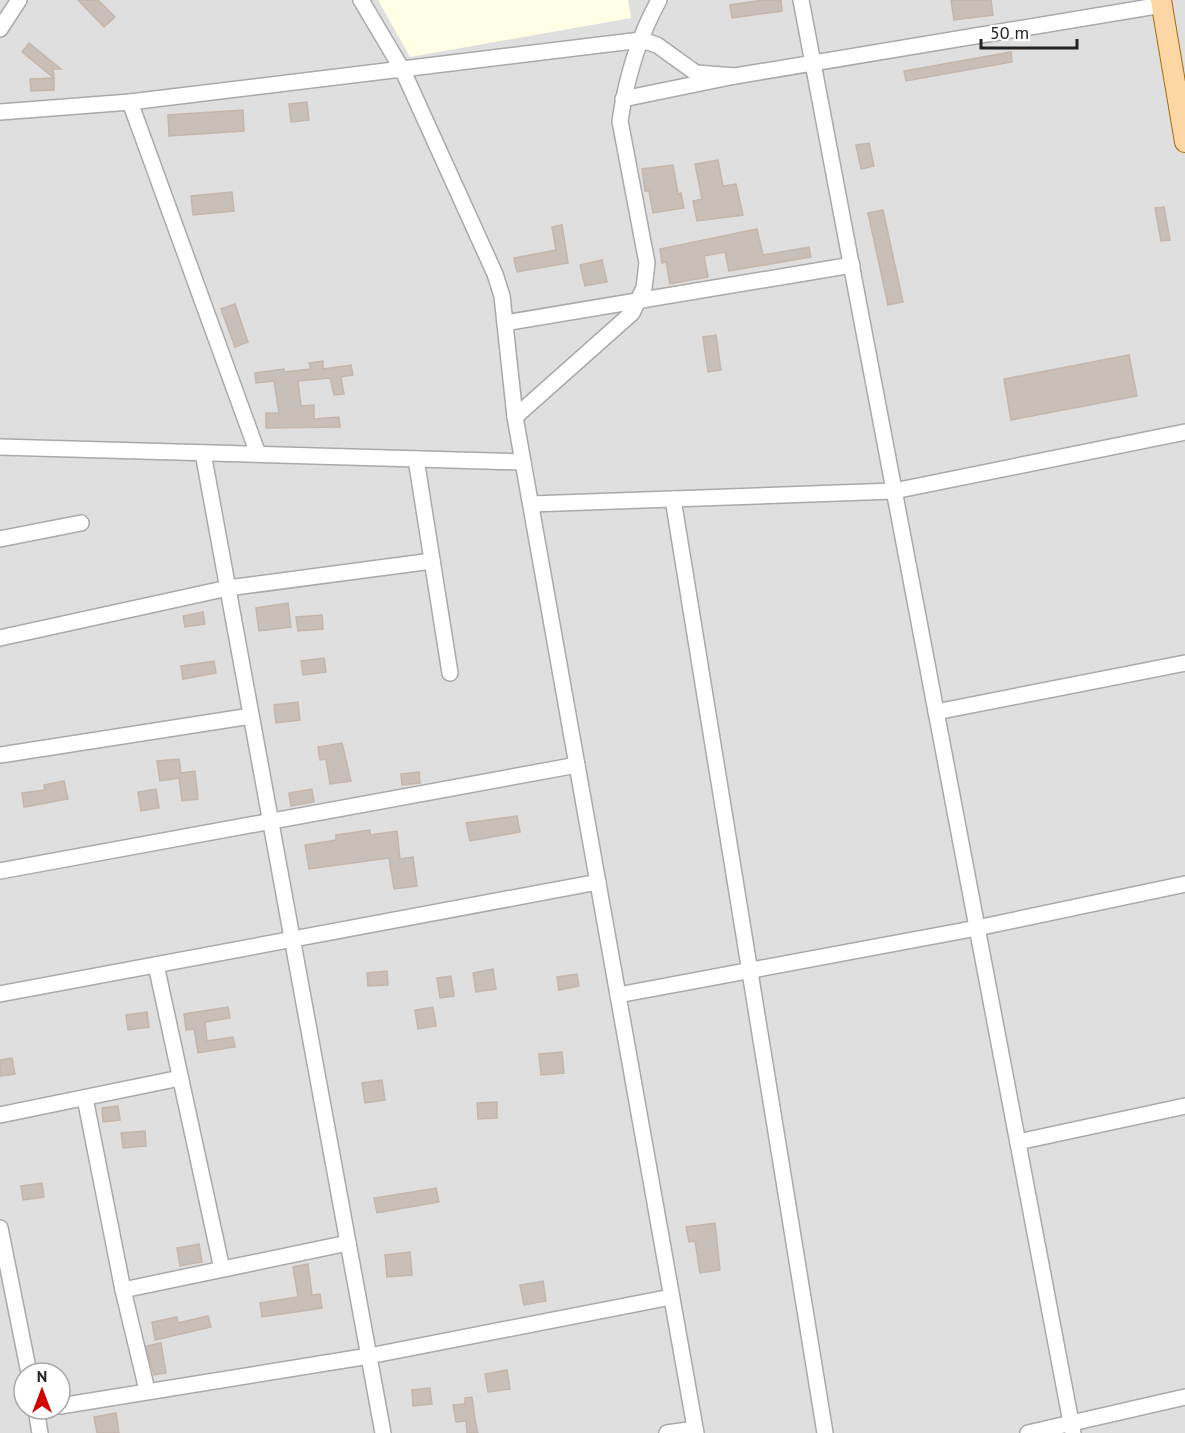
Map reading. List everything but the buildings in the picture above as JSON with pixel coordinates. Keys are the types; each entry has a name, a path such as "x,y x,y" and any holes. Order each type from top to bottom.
{"main road":[{"path":"1161,2 1185,142"}],"street":[{"path":"0,29 19,0"},
{"path":"361,0 403,71 485,245 502,296 515,417 695,1431 667,1433"},
{"path":"515,417 632,313 644,288 647,263 620,121 623,99 641,40 659,0"},
{"path":"801,0 1072,1428"},
{"path":"623,99 735,76 1161,2"},
{"path":"0,112 130,102 403,71 641,40 657,45 696,73 735,76"},
{"path":"130,102 258,454"},
{"path":"505,323 852,265"},
{"path":"531,504 894,491 1185,432"},
{"path":"2,443 203,453 523,462"},
{"path":"203,453 383,1433"},
{"path":"416,459 450,673"},
{"path":"673,499 825,1433"},
{"path":"0,540 81,523"},
{"path":"0,638 228,588 432,561"},
{"path":"936,712 1185,663"},
{"path":"0,755 251,716"},
{"path":"0,871 577,765"},
{"path":"0,994 598,882"},
{"path":"618,995 977,928 1185,884"},
{"path":"156,965 222,1269"},
{"path":"0,1115 180,1078"},
{"path":"85,1098 123,1290 147,1390"},
{"path":"1018,1142 1185,1107"},
{"path":"0,1228 27,1361"},
{"path":"123,1290 348,1243"},
{"path":"72,1404 369,1356 671,1297"},
{"path":"1028,1433 1072,1428 1185,1397"}],"shaded area":[{"path":"0,0 1185,0 1185,1433 0,1433"},
{"path":"378,0 628,0 631,18 410,57"}]}
